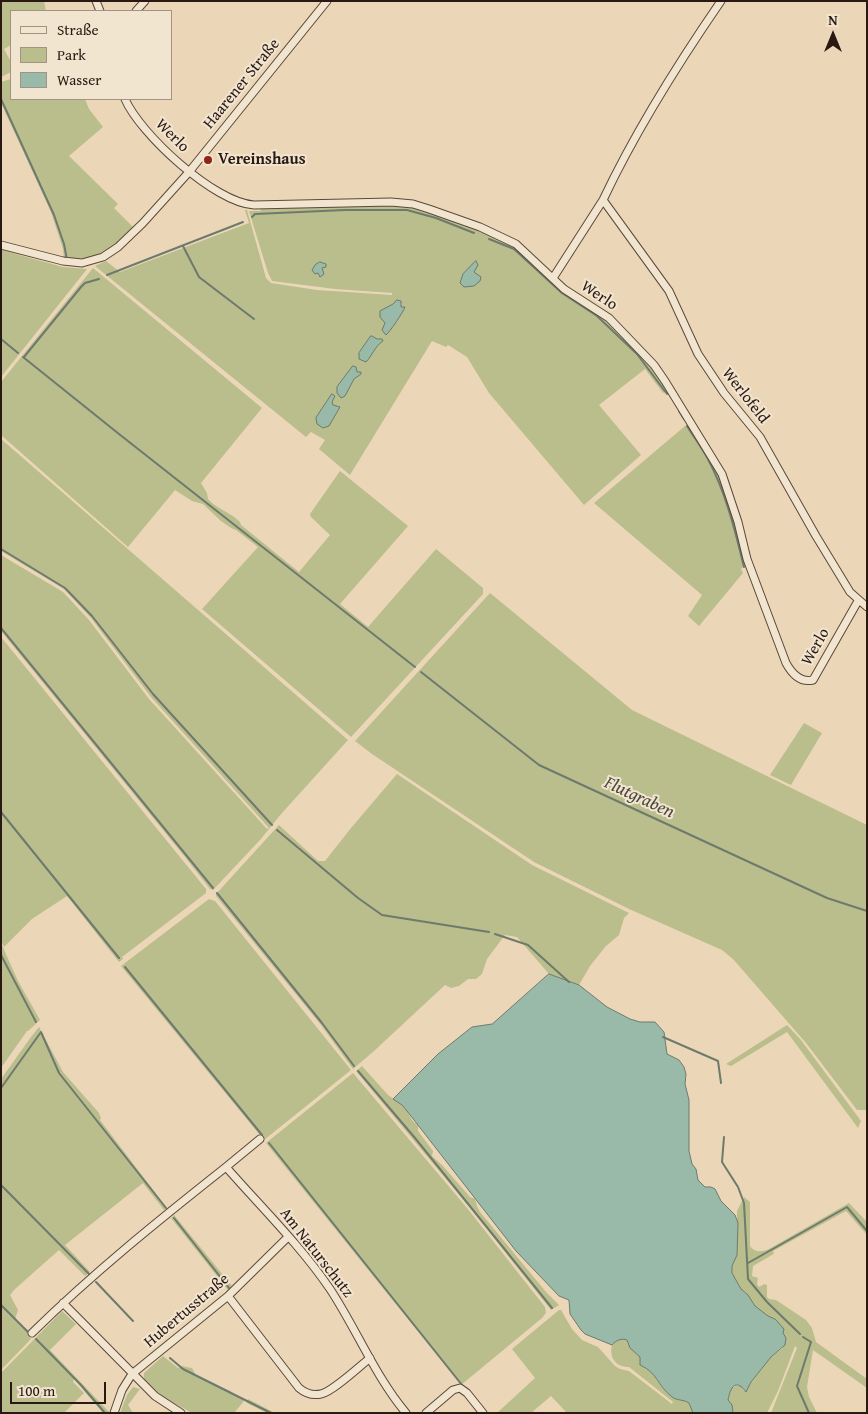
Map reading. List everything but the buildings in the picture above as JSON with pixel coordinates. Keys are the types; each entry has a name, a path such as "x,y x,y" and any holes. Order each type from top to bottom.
{"street":[{"name":"Haarener Straße","path":"1,245 63,261 82,263 94,261 118,247 143,223 189,172 327,1"},
{"path":"554,278 603,200 654,104 721,1"},
{"name":"Werlo","path":"125,100 137,120 189,172 242,204 401,203 420,206 480,227 510,240 564,289 609,318 654,365 665,380 722,474 738,522 747,559 786,663 793,675 808,681 813,680 858,601"},
{"name":"Werlofeld","path":"603,200 669,291 698,354 724,392 760,437 850,592 867,608"},
{"path":"32,1333 63,1303 142,1234 260,1139"},
{"name":"Am Naturschutz","path":"226,1167 314,1268 350,1321 387,1388 406,1413"},
{"name":"Hubertusstraße","path":"114,1413 122,1390 132,1374 228,1296 288,1237"},
{"path":"228,1296 304,1392 313,1395 326,1392 370,1358"},
{"path":"63,1303 132,1374 161,1401 181,1413"},
{"path":"426,1413 453,1390 460,1388 468,1393 483,1413"}],"green space":[{"path":"1,1 44,1 46,10 10,10 10,46 4,49 10,60 10,72 1,77"},
{"path":"10,79 10,100 85,100 89,109 103,127 69,156 118,204 114,208 134,228 110,249 86,258 64,259 63,249 51,212 1,103 1,82"},
{"path":"380,204 409,206 427,211 507,241 599,313 614,329 616,328 650,364 669,390 663,393 645,369 599,405 641,455 584,505 489,393 467,357 448,345 446,347 432,341 350,475 319,449 325,440 311,432 306,437 95,266 106,261 120,272 249,223 245,210 247,210 266,278 271,283 317,290 392,295 392,293 335,289 272,281 249,211 261,211 260,208"},
{"path":"1,250 63,267 87,269 1,377"},
{"path":"93,268 262,408 201,483 208,499 240,522 241,525 299,572 330,535 310,514 340,471 408,526 340,604 368,627 436,549 483,588 483,594 351,737 202,609 258,547 221,521 203,504 192,501 175,490 128,547 1,435 1,382"},
{"path":"685,426 690,426 707,452 718,474 732,513 745,565 741,569 743,573 699,626 688,616 702,595 594,503"},
{"path":"1,439 348,740 260,840 213,890 210,889 1,631 1,555 63,592 89,620 149,699 267,829 269,828 151,697 91,618 64,589 1,551"},
{"path":"490,593 632,710 867,825 867,1110 857,1110 806,1043 733,959 722,950 629,909 534,862 355,741"},
{"path":"1,637 206,889 206,893 122,957 123,959 119,962 67,896 32,919 4,947 1,941"},
{"path":"804,723 822,733 791,785 770,775"},
{"path":"397,774 532,865 629,913 624,918 619,935 606,946 590,966 579,985 549,974 517,937 505,935 487,959 482,974 476,979 468,979 459,986 451,988 445,985 353,1069 321,1025 216,894 279,825 318,861 325,861"},
{"path":"209,899 215,901 351,1070 264,1140 121,966"},
{"path":"1,943 18,981 40,1020 27,1031 1,1068"},
{"path":"787,1025 801,1040 861,1121 858,1128 787,1032 731,1066 726,1064"},
{"path":"39,1027 63,1072 99,1113 100,1120 167,1208 164,1210 143,1183 65,1245 90,1272 85,1276 59,1250 15,1289 10,1295 18,1310 15,1319 30,1334 28,1336 31,1339 1,1370 1,1079"},
{"path":"362,1066 388,1095 407,1111 418,1126 418,1131 433,1151 432,1156 470,1197 475,1199 480,1212 559,1305 551,1310 471,1209 356,1071"},
{"path":"353,1073 467,1208 545,1307 546,1313 542,1318 461,1385 266,1143"},
{"path":"744,1197 750,1202 750,1246 756,1251 769,1249 849,1203 867,1222 867,1235 846,1211 773,1251 772,1255 753,1266 752,1276 758,1278 757,1284 759,1287 764,1284 767,1285 767,1297 769,1299 776,1300 806,1320 812,1328 816,1342 867,1379 867,1388 813,1350 807,1387 809,1397 817,1413 771,1413 797,1348 795,1346 778,1391 767,1413 733,1413 728,1401 728,1395 733,1387 742,1386 744,1391 771,1357 783,1348 775,1319 755,1306 748,1295 741,1289 732,1273 732,1266 737,1255 737,1211"},
{"path":"174,1215 232,1286 228,1290 171,1218"},
{"path":"561,1310 572,1329 582,1340 598,1347 615,1366 629,1371 672,1404 673,1402 629,1367 624,1367 614,1360 611,1354 612,1345 619,1340 627,1340 630,1348 640,1357 640,1365 651,1372 673,1398 689,1403 693,1413 567,1413 551,1396 531,1413 497,1413 535,1378 512,1349"},
{"path":"62,1311 76,1324 50,1350 110,1413 103,1413 74,1379 73,1382 84,1393 64,1413 1,1413 1,1373"},
{"path":"163,1356 178,1368 182,1366 192,1368 196,1375 230,1391 244,1401 234,1413 192,1413 163,1397 144,1379 144,1373"},
{"path":"133,1387 140,1389 128,1405 133,1413 120,1413 127,1395"},
{"path":"248,1399 275,1413 267,1413 247,1403"}],"water":[{"path":"476,261 478,265 474,272 481,277 480,281 474,286 464,287 460,283 463,274"},
{"path":"320,262 326,264 326,267 322,268 324,274 320,277 318,273 315,274 312,270"},
{"path":"397,300 401,301 401,307 405,307 386,335 382,330 385,323 380,317 380,311"},
{"path":"371,336 383,341 366,362 359,359 359,353"},
{"path":"353,366 361,374 354,379 345,396 341,398 337,393 337,387"},
{"path":"332,394 335,396 332,402 333,405 340,407 329,426 323,428 317,424 316,418"},
{"path":"549,974 579,985 607,1007 630,1019 640,1022 655,1022 664,1032 667,1054 679,1060 684,1067 686,1074 685,1084 689,1100 689,1151 692,1164 696,1169 698,1180 705,1187 715,1189 721,1201 735,1215 738,1223 737,1255 732,1266 732,1273 741,1289 748,1295 755,1306 775,1319 784,1329 783,1333 786,1338 785,1345 771,1357 751,1382 746,1392 740,1386 735,1385 733,1387 728,1400 732,1405 733,1413 693,1413 689,1403 673,1398 666,1392 654,1375 640,1365 640,1357 630,1348 627,1340 619,1340 612,1345 585,1334 570,1314 569,1300 559,1296 516,1251 407,1111 393,1099 438,1054 472,1027 492,1024"}],"waterway":[{"path":"1,99 54,215 64,244 67,260"},
{"path":"252,217 255,214 345,210 407,210 436,218 474,233"},
{"path":"107,275 243,222"},
{"path":"489,239 514,249 562,293 597,316 637,354 667,394"},
{"path":"183,246 199,277 254,319"},
{"path":"24,357 81,287 85,283 99,279"},
{"path":"1,339 18,353"},
{"path":"23,357 415,667"},
{"path":"679,411 684,419"},
{"path":"687,426 708,459 720,485 744,567"},
{"path":"1,549 65,588 92,616 153,694 272,825"},
{"path":"1,628 213,888"},
{"name":"Flutgraben","path":"421,672 539,765 827,898 867,911"},
{"path":"1,812 119,958"},
{"path":"277,830 358,898 382,915 489,932"},
{"path":"217,893 322,1023 354,1066"},
{"path":"495,934 528,945 569,982"},
{"path":"1,955 36,1022"},
{"path":"125,967 262,1135"},
{"path":"1,1088 41,1032 59,1073 166,1208"},
{"path":"663,1037 718,1061 721,1083"},
{"path":"358,1071 415,1138 552,1308"},
{"path":"724,1137 722,1162 738,1187 744,1203 748,1279 767,1302 800,1334"},
{"path":"269,1143 462,1385"},
{"path":"1,1185 89,1274"},
{"path":"748,1263 847,1207 867,1231"},
{"path":"174,1218 229,1288"},
{"path":"96,1282 133,1321"},
{"path":"1,1305 28,1332"},
{"path":"803,1337 811,1342 797,1386 809,1413"},
{"path":"36,1339 81,1385 105,1413"},
{"path":"170,1358 183,1369 271,1413"}],"place":[{"name":"Vereinshaus","path":"208,160"}]}
